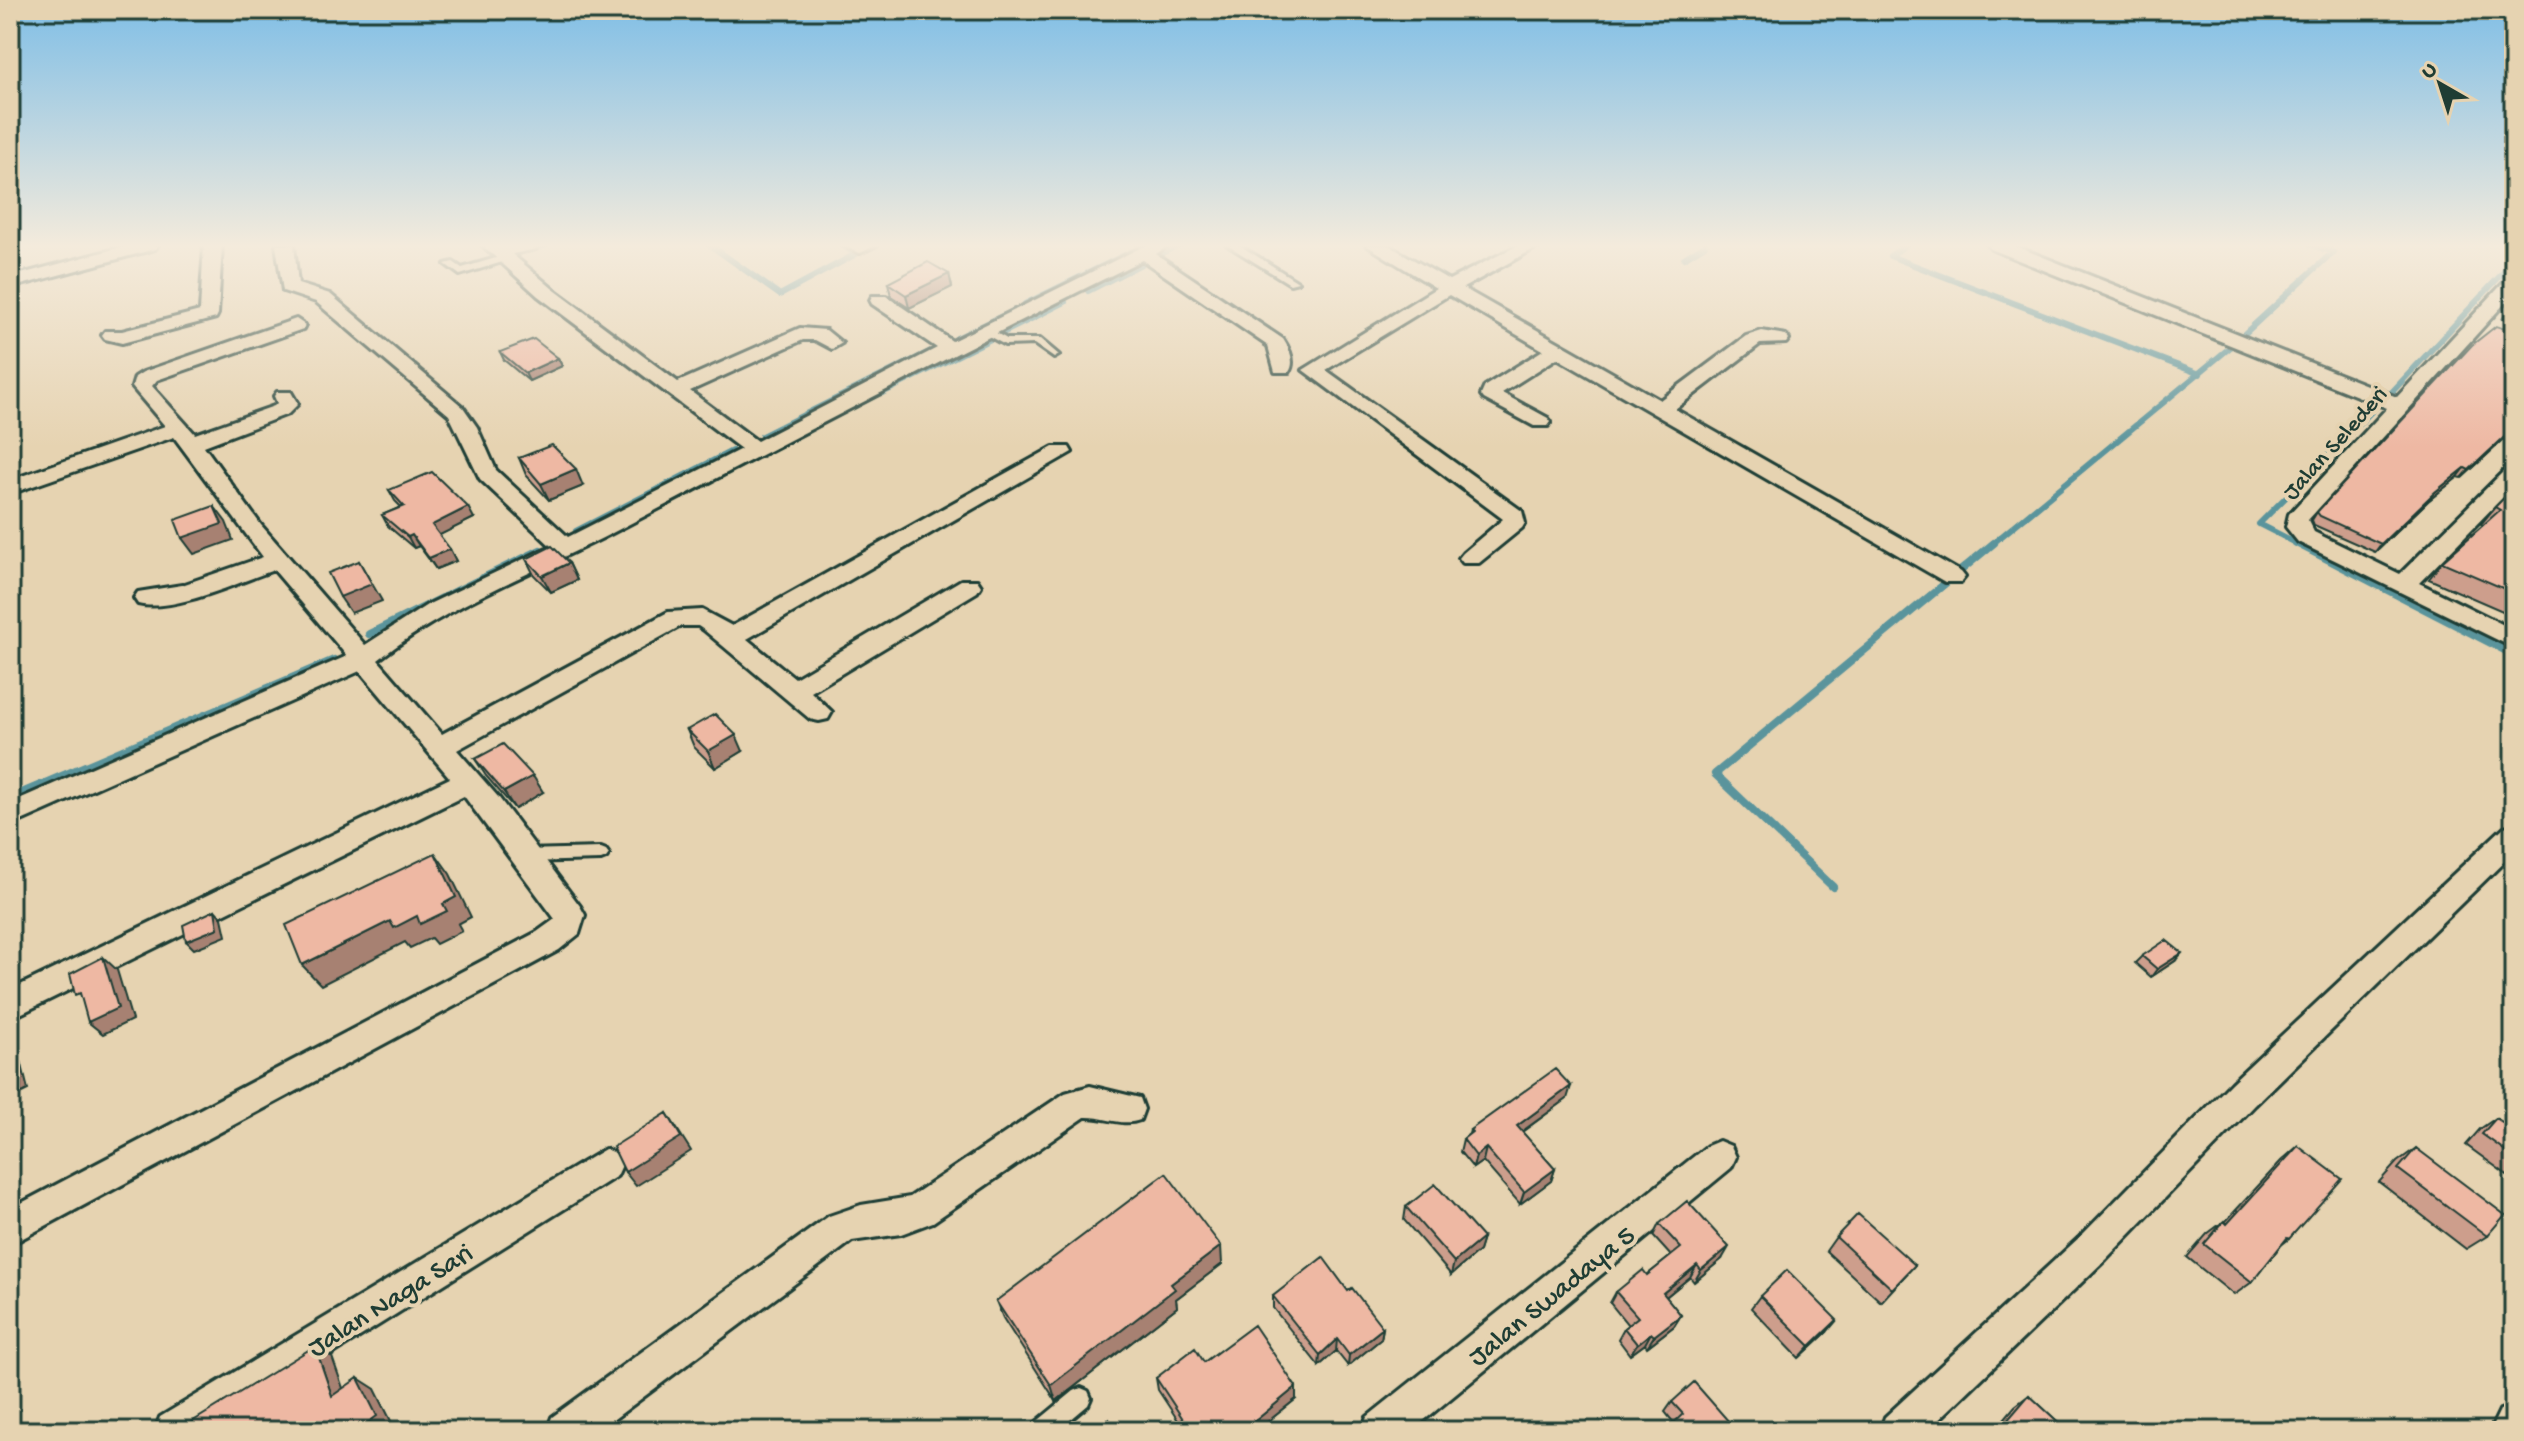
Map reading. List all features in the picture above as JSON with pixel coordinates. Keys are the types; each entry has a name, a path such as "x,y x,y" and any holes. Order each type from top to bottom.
{"street":[{"path":"112,335 132,335 209,312"},
{"path":"340,312 456,411 470,428 479,462 488,474 566,548"},
{"path":"572,312 753,448"},
{"path":"897,312 951,349"},
{"path":"10,815 362,660 389,637 416,621 566,548 753,448 1025,312"},
{"path":"1235,312 1276,343 1282,357 1282,368"},
{"path":"1408,312 1313,370 1514,516 1514,523 1471,558"},
{"path":"1491,312 1953,577"},
{"path":"2166,312 2401,406"},
{"name":"Jalan Selederi","path":"2485,312 2297,519 2297,524 2306,537 2514,640"},
{"path":"2478,320 2502,329"},
{"path":"10,1228 548,941 569,925 570,915 468,781 278,560 185,436 142,387 142,381 296,325"},
{"path":"676,390 800,334 819,334 832,343"},
{"path":"1660,410 1753,340 1762,337 1779,339"},
{"path":"1541,422 1491,395 1492,390 1557,350"},
{"path":"10,487 281,410 288,404 284,396"},
{"path":"730,638 1061,452"},
{"path":"2404,584 2514,474"},
{"path":"146,598 185,592 278,560"},
{"path":"793,691 969,586"},
{"path":"440,747 677,618 702,618 819,712"},
{"path":"10,1005 406,814 468,781"},
{"path":"1899,1431 2094,1247 2243,1094 2514,835"},
{"path":"566,1431 841,1228 867,1219 907,1217 921,1210 1077,1104 1089,1100 1128,1109"},
{"name":"Jalan Swadaya 5","path":"1381,1431 1719,1157"},
{"name":"Jalan Naga Sari","path":"174,1431 605,1165"},
{"path":"2509,1431 2514,1424"}],"lane":[{"path":"987,331 1005,342 1036,341 1054,355"},
{"path":"524,856 601,854"},
{"path":"1041,1431 1081,1398"}],"building":[{"path":"2496,326 2514,332 2514,428 2469,470 2465,468 2435,492 2381,544 2320,516 2317,512 2472,345"},
{"path":"534,339 558,358 525,373 500,352"},
{"path":"552,445 576,469 541,484 519,458"},
{"path":"432,472 468,507 432,525 450,549 429,558 412,535 408,537 382,515 404,506 389,490"},
{"path":"2514,488 2514,593 2442,562 2500,510 2495,507"},
{"path":"214,506 222,524 182,538 175,520"},
{"path":"552,546 569,563 542,576 526,559"},
{"path":"359,561 372,584 340,597 328,573"},
{"path":"715,714 736,735 708,751 687,730"},
{"path":"503,744 533,776 504,792 475,759"},
{"path":"435,853 456,897 443,904 447,911 420,924 417,916 394,928 390,921 302,965 286,925"},
{"path":"215,910 218,928 186,941 183,925"},
{"path":"2166,940 2182,953 2157,969 2142,956"},
{"path":"103,957 118,1008 88,1022 80,993 75,995 70,974"},
{"path":"1555,1069 1571,1086 1517,1126 1555,1169 1524,1192 1486,1148 1476,1156 1463,1139 1472,1132 1470,1130"},
{"path":"667,1113 681,1137 625,1172 613,1147"},
{"path":"2496,1118 2514,1130 2514,1157 2482,1134"},
{"path":"2298,1146 2342,1179 2287,1238 2252,1282 2204,1244 2224,1221 2227,1224"},
{"path":"2416,1148 2505,1215 2487,1236 2398,1169"},
{"path":"1166,1173 1221,1246 1171,1284 1175,1289 1051,1385 996,1301"},
{"path":"1435,1184 1483,1238 1454,1262 1406,1207"},
{"path":"1687,1201 1729,1247 1701,1270 1697,1265 1663,1293 1681,1315 1654,1336 1651,1333 1637,1344 1624,1328 1638,1317 1616,1292 1643,1270 1647,1275 1681,1248 1659,1224"},
{"path":"1858,1214 1915,1265 1892,1289 1836,1237"},
{"path":"1323,1257 1348,1291 1352,1288 1383,1328 1349,1355 1337,1339 1320,1355 1273,1296"},
{"path":"1787,1270 1837,1320 1810,1346 1760,1296"},
{"path":"1254,1325 1296,1387 1243,1431 1191,1431 1156,1378 1195,1348 1204,1362"},
{"path":"315,1346 332,1396 358,1378 377,1416 356,1431 162,1431 175,1423 190,1423"},
{"path":"1694,1382 1737,1431 1665,1431 1683,1414 1672,1402"},
{"path":"2029,1395 2068,1431 2000,1429"},
{"path":"1109,1419 1117,1431 1095,1431"}],"waterway":[{"path":"882,393 1044,312"},
{"path":"2038,312 2199,373"},
{"path":"2242,336 2268,312"},
{"path":"2391,393 2466,312"},
{"path":"957,338 1002,316"},
{"path":"2199,373 2233,345"},
{"path":"762,436 931,351"},
{"path":"1991,545 2199,373"},
{"path":"2300,545 2259,524 2380,403"},
{"path":"576,531 732,451"},
{"path":"1833,887 1715,774 1994,543"},
{"path":"2296,543 2514,655"},
{"path":"369,634 540,550"},
{"path":"10,798 334,660"}]}
